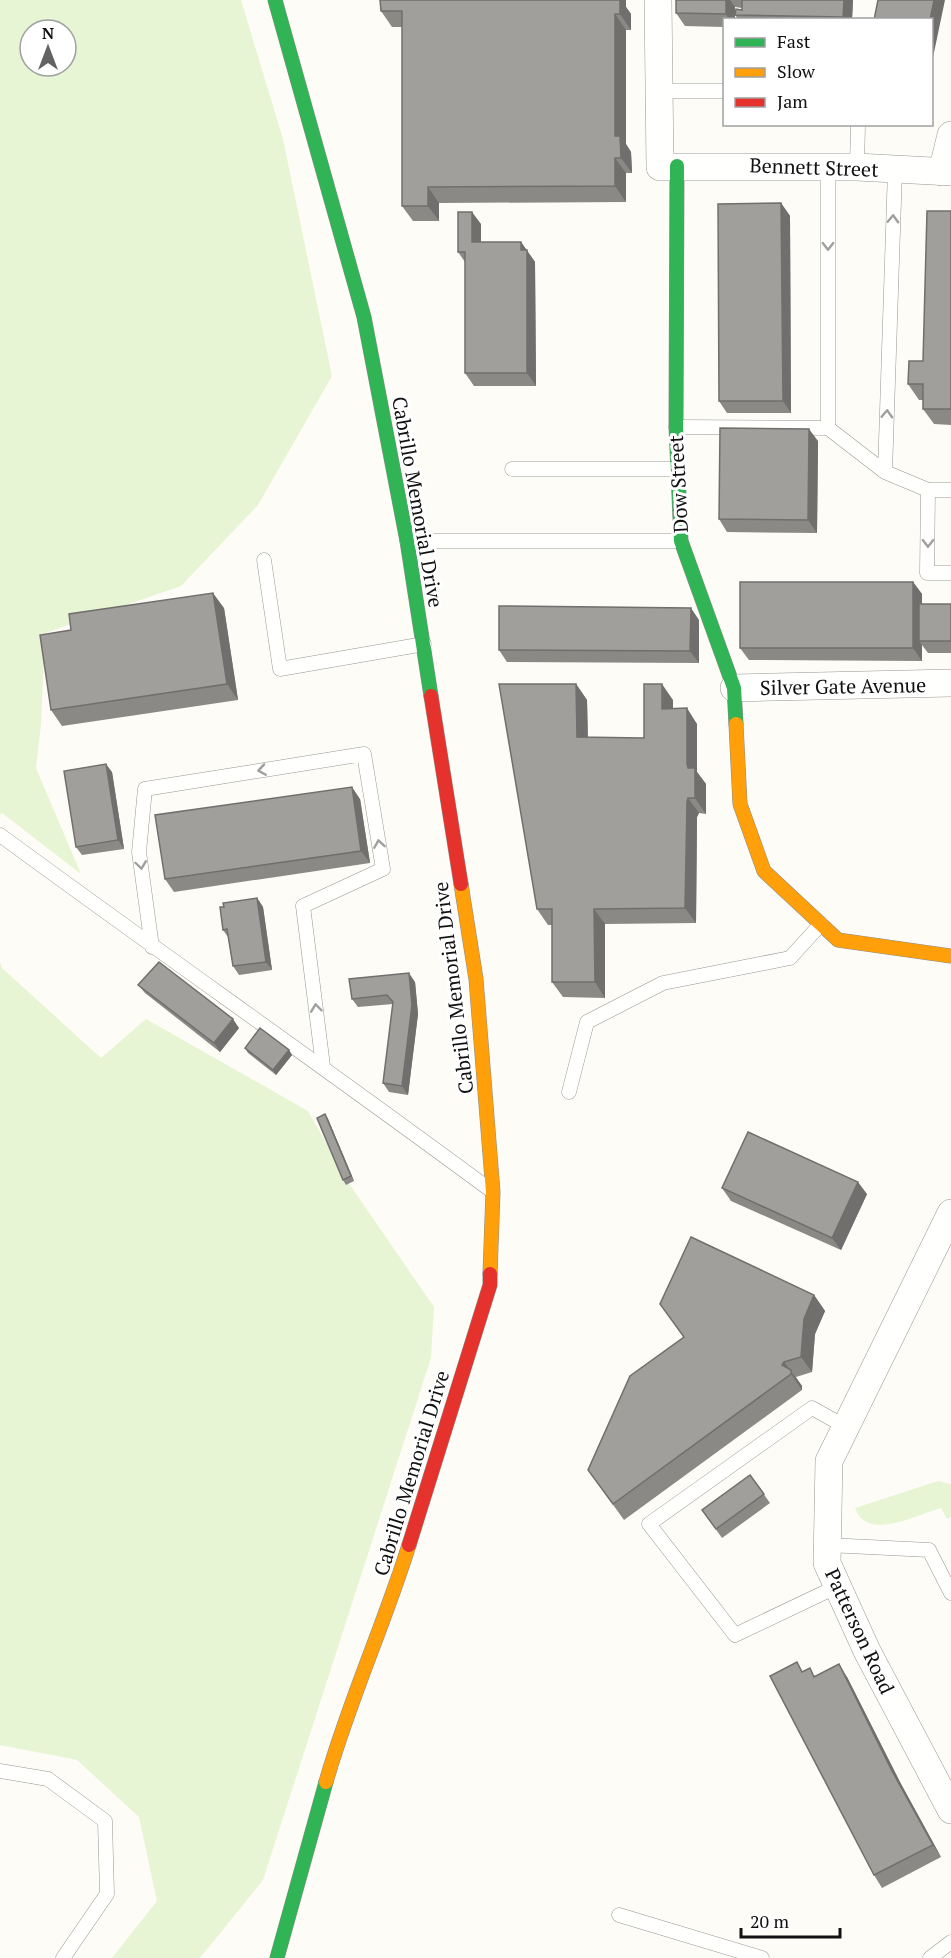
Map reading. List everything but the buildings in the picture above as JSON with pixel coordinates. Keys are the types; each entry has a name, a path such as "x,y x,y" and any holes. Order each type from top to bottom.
{"main road":[{"name":"Cabrillo Memorial Drive","path":"274,0 364,317 407,541 476,979 493,1192 490,1285 390,1605 344,1721 277,1958"},
{"name":"Dow Street","path":"677,166 676,469 681,541 734,688 740,804 764,871 838,940 951,956"}],"street":[{"path":"658,0 660,166 677,166"},
{"path":"947,172 951,135"},
{"name":"Bennett Street","path":"677,166 828,166 947,172"},
{"name":"Silver Gate Avenue","path":"734,688 951,683"},
{"name":"Patterson Road","path":"951,1213 829,1461 827,1563 867,1651 951,1810"}],"lane":[{"path":"659,91 723,91"},
{"path":"857,167 858,126"},
{"path":"828,166 828,428"},
{"path":"885,472 895,170"},
{"path":"676,427 828,428 885,472 928,490 951,490"},
{"path":"512,469 676,469"},
{"path":"928,490 927,573 951,573"},
{"path":"407,541 681,541"},
{"path":"264,560 280,669 424,644"},
{"path":"152,947 139,852 146,789 364,754 383,869 303,906 323,1066"},
{"path":"0,835 152,947 323,1066 493,1192"},
{"path":"569,1092 587,1022 663,984 790,958 821,924"},
{"path":"838,1586 735,1635 649,1524 812,1408 846,1427"},
{"path":"828,1545 929,1550 951,1593"},
{"path":"0,1771 48,1779 105,1821 107,1894 63,1958"},
{"path":"619,1915 762,1958"},
{"path":"930,1958 951,1942"}],"green space":[{"path":"0,0 241,0 283,139 332,376 258,505 181,586 45,633 41,725 36,768 81,874 2,813 0,815"},
{"path":"0,962 2,968 101,1058 146,1019 308,1111 350,1185 434,1307 431,1358 263,1880 200,1958 112,1958 157,1901 139,1817 77,1760 0,1745"},
{"path":"938,1481 951,1484 951,1517 947,1519 941,1508 906,1520 880,1525 861,1518 855,1508"}],"traffic: fast":[{"path":"275,0 364,317 407,541 431,696"},
{"path":"677,166 676,427 681,541 734,688 736,724"},
{"path":"277,1958 326,1782"}],"traffic: slow":[{"path":"736,724 740,804 764,871 838,940 951,956"},
{"path":"461,884 476,979 493,1192 490,1274"},
{"path":"326,1782 345,1722 409,1545"}],"traffic: jam":[{"path":"431,696 461,884"},
{"path":"409,1545 490,1285 490,1274"}]}
